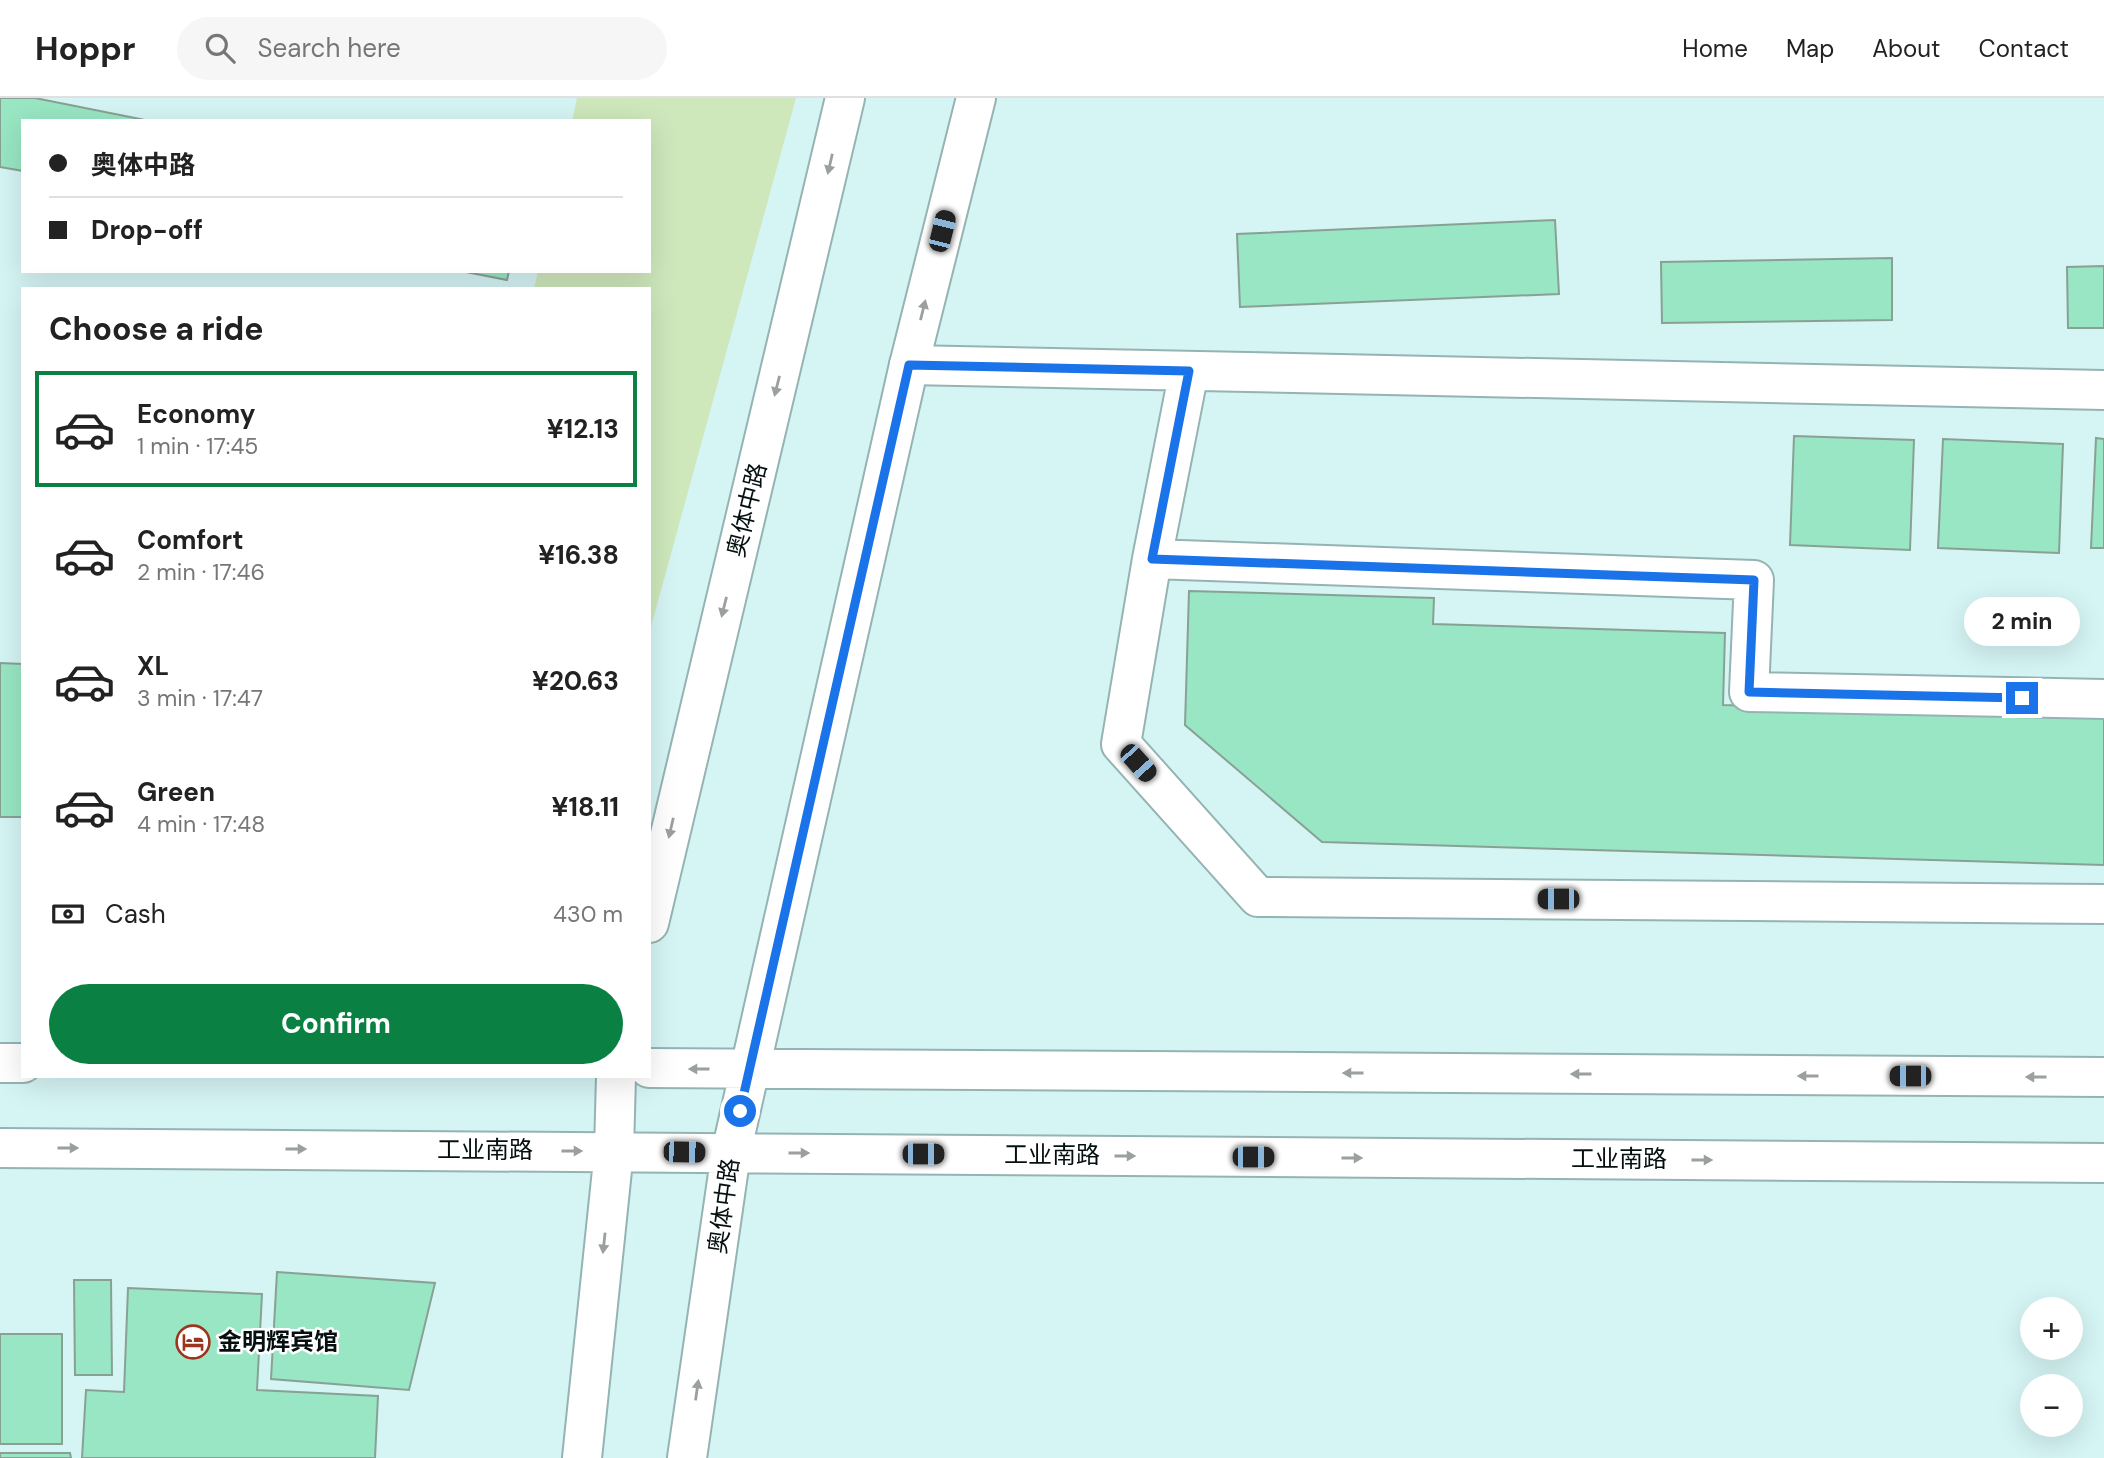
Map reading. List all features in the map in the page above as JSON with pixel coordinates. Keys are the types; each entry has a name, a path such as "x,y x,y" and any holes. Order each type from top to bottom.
{"main road":[{"name":"奥体中路","path":"651,915 845,98"},
{"name":"奥体中路","path":"687,1458 731,1153 909,365 976,98"},
{"path":"909,365 2104,390"},
{"path":"1189,371 1152,559 1121,744 1258,897 2104,904"},
{"path":"1152,559 1754,580 1749,692 2104,699"},
{"path":"0,1063 21,1063"},
{"path":"651,1068 2104,1077"},
{"path":"582,1458 614,1151 615,1078"},
{"name":"工业南路","path":"0,1148 2104,1163"}],"green space":[{"path":"577,98 796,98 651,627 651,287 534,287 538,273 651,273 651,119 572,119"}],"building":[{"path":"0,98 35,98 140,119 21,119 21,171 0,167"},
{"path":"1555,220 1559,294 1240,307 1237,234"},
{"path":"1892,258 1892,320 1662,323 1661,262"},
{"path":"2104,266 2104,328 2068,328 2067,267"},
{"path":"471,273 509,273 507,280"},
{"path":"1794,436 1914,440 1910,550 1790,545"},
{"path":"2096,438 2104,439 2104,548 2091,548"},
{"path":"1943,439 2063,444 2059,553 1938,548"},
{"path":"1189,591 1434,598 1433,624 1725,633 1723,705 2104,717 2104,865 1322,842 1185,725"},
{"path":"0,663 21,664 21,817 0,817"},
{"path":"277,1272 435,1283 409,1390 271,1379"},
{"path":"74,1280 111,1280 112,1375 75,1375"},
{"name":"金明辉宾馆","path":"128,1288 262,1294 257,1390 378,1396 375,1458 82,1458 86,1390 124,1392"},
{"path":"0,1334 62,1334 62,1444 0,1444"},
{"path":"0,1453 70,1453 71,1458 0,1458"}],"place":[{"name":"金明辉宾馆","path":"193,1342"}],"route":[{"path":"740,1111 909,365 1189,371 1152,559 1754,580 1749,692 2022,698"}]}
